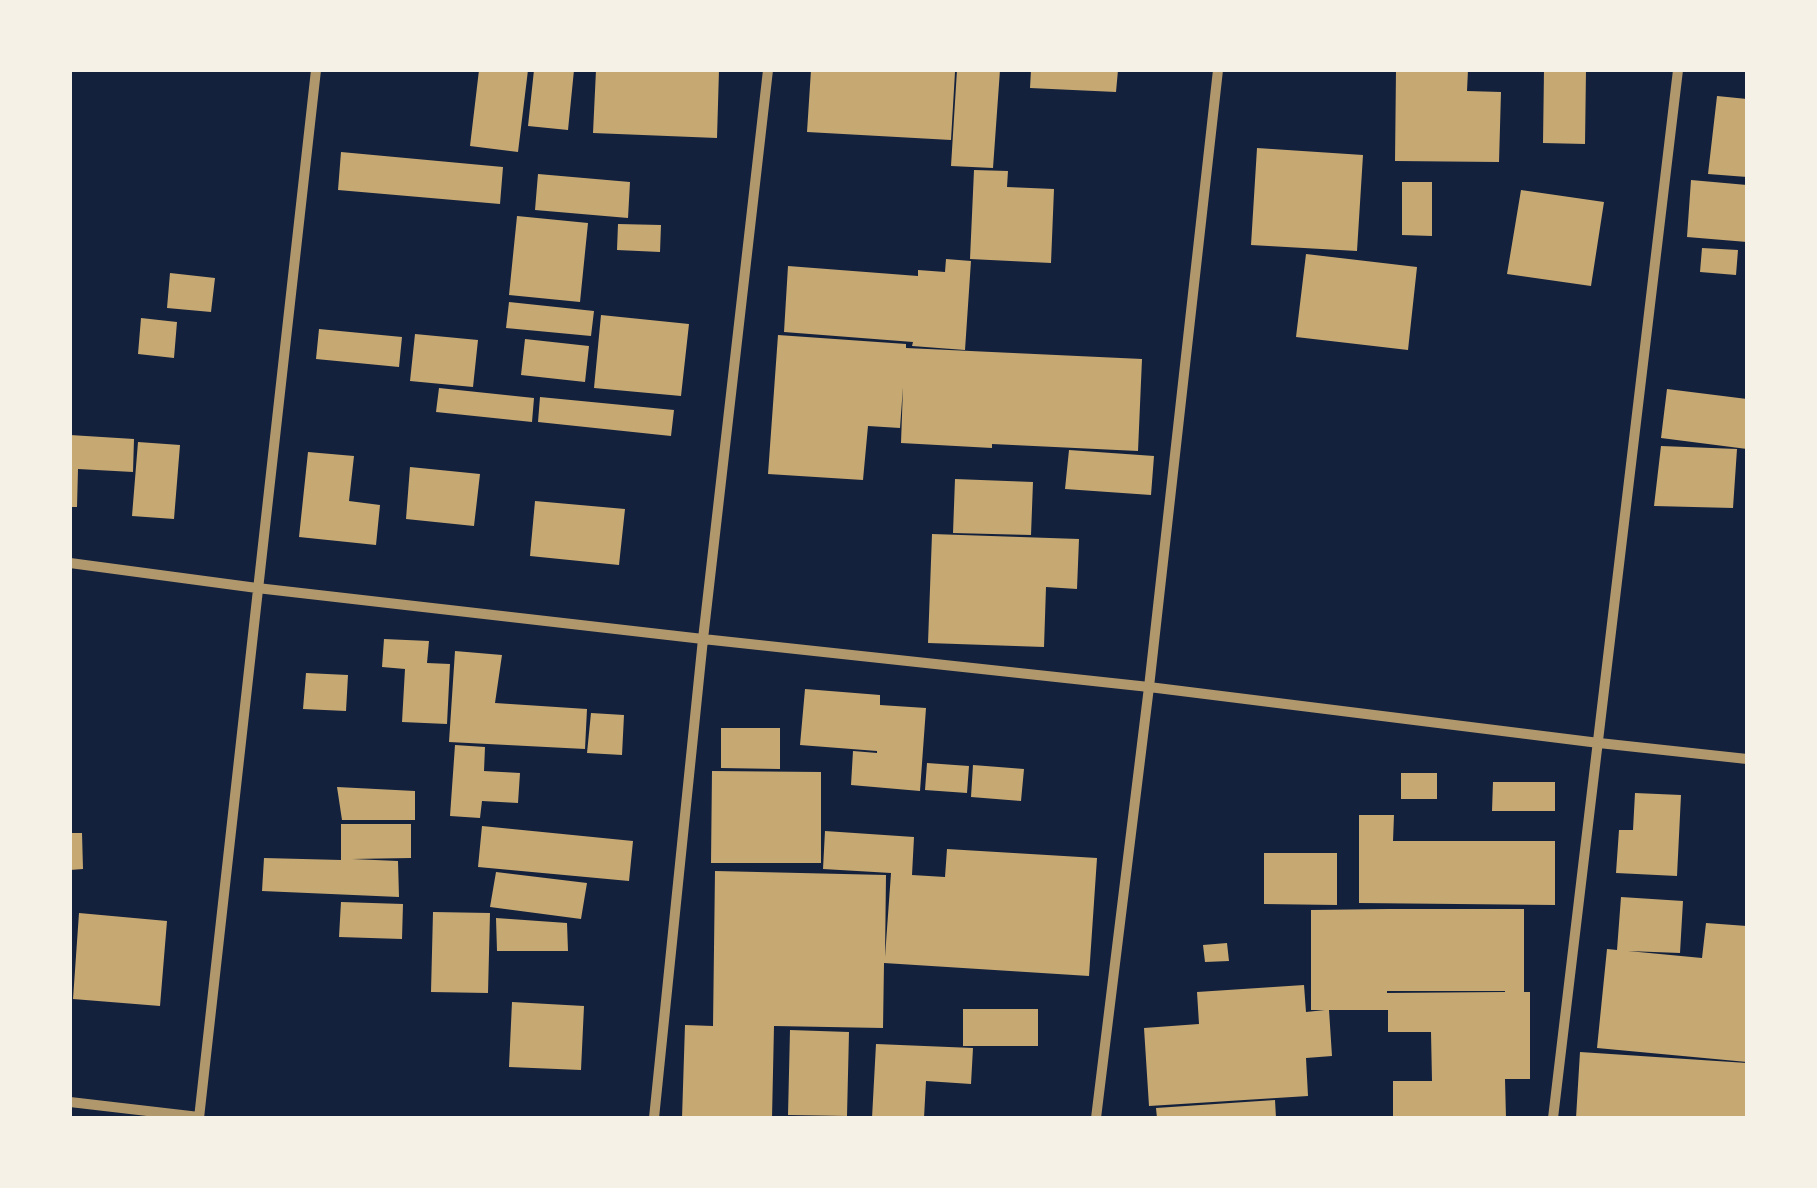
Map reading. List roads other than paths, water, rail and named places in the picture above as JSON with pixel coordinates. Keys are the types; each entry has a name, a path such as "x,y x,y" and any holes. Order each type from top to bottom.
{"street":[{"path":"70,1102 199,1118 316,70"},
{"path":"654,1118 703,639 768,70"},
{"path":"1096,1118 1218,70"},
{"path":"1554,1118 1678,70"},
{"path":"70,563 257,588 1149,687 1747,759"}]}
